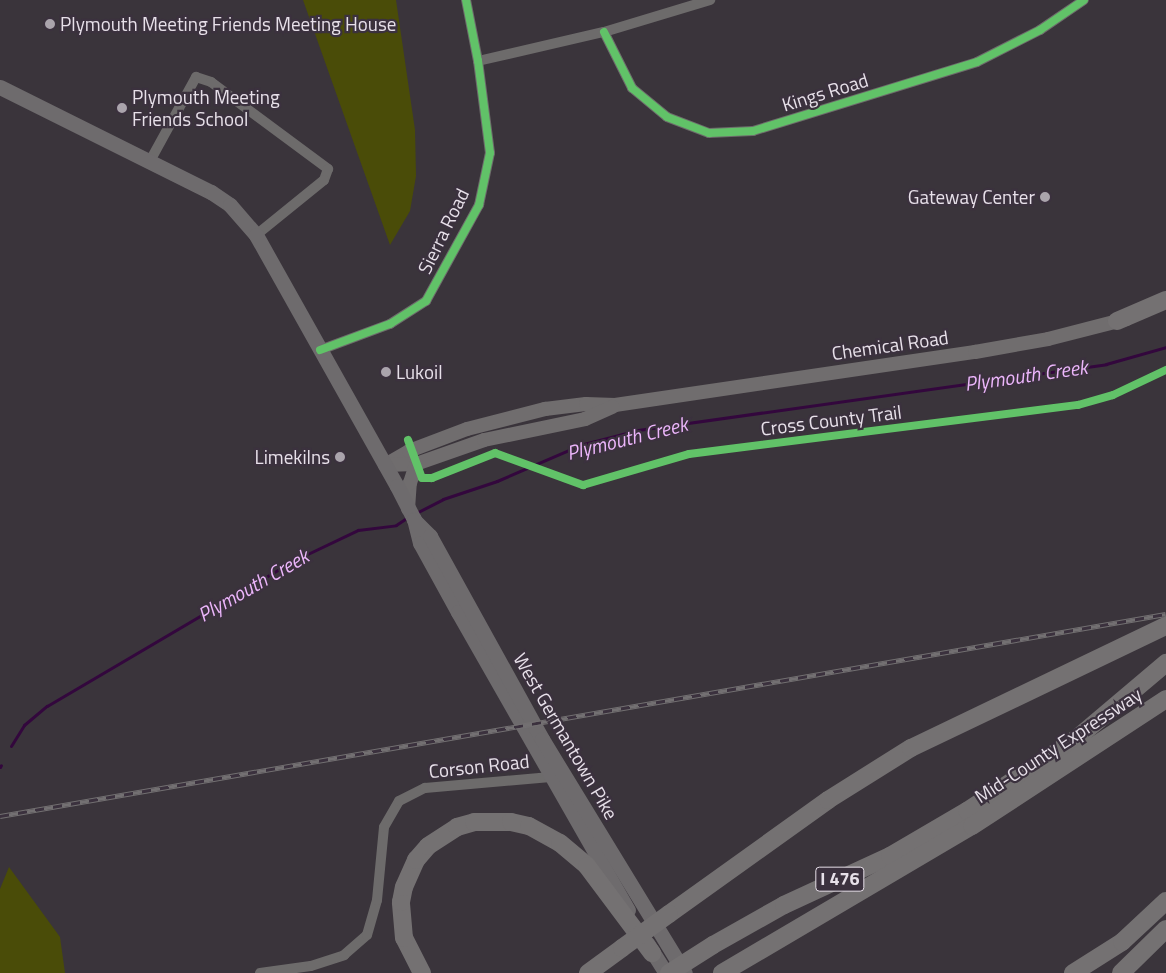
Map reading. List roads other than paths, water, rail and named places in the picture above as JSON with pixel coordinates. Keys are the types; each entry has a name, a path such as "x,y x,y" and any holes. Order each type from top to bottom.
{"highway":[{"path":"1117,321 1166,300"},
{"path":"588,973 828,800 903,752 1000,702 1166,626"},
{"name":"Mid-County Expressway","path":"970,819 1076,739 1166,663"},
{"name":"Mid-County Expressway","path":"970,819 1166,699"},
{"name":"I 476","path":"667,973 784,905 970,819"},
{"name":"I 476","path":"726,971 970,819"},
{"path":"422,973 404,938 401,902 404,886 416,860 428,846 457,826 474,822 511,822 529,826 560,843 587,866 652,953"},
{"path":"1074,973 1122,942 1166,901"},
{"path":"1121,973 1166,929"}],"main road":[{"name":"West Germantown Pike","path":"0,87 150,161 230,205 256,235 385,465 411,514 420,543 652,953 667,973"},
{"name":"Chemical Road","path":"385,465 409,450 489,422 586,404 615,405 975,352 1048,339 1166,307"},
{"name":"Chemical Road","path":"385,465 416,464 484,440 585,419 615,405"},
{"path":"411,514 410,484 416,464"},
{"name":"West Germantown Pike","path":"411,514 430,536 542,739 685,973"}],"street":[{"name":"Sierra Road","path":"320,350 390,324 426,301 456,252 479,205 490,154 478,61 466,0"},
{"path":"478,61 604,32 710,0"},
{"name":"Kings Road","path":"604,32 632,88 667,117 709,133 752,131 977,62 1040,30 1084,0"},
{"path":"150,161 196,78 212,82 328,169 324,180 256,235"},
{"name":"Corson Road","path":"260,973 311,966 344,955 367,935 378,900 384,827 399,801 425,788 551,777"}],"waterway":[{"name":"Plymouth Creek","path":"416,513 443,499 497,481 580,445 638,430 1106,364 1166,347"},
{"name":"Plymouth Creek","path":"11,746 24,725 47,706 295,560 358,530 396,525 408,517"}],"railway":[{"path":"0,816 1166,614"}],"place":[{"name":"Plymouth Meeting Friends Meeting House","path":"50,24"},
{"name":"Plymouth Meeting Friends School","path":"122,108"},
{"name":"Gateway Center","path":"1045,197"},
{"name":"Lukoil","path":"386,372"},
{"name":"Limekilns","path":"340,457"}]}
